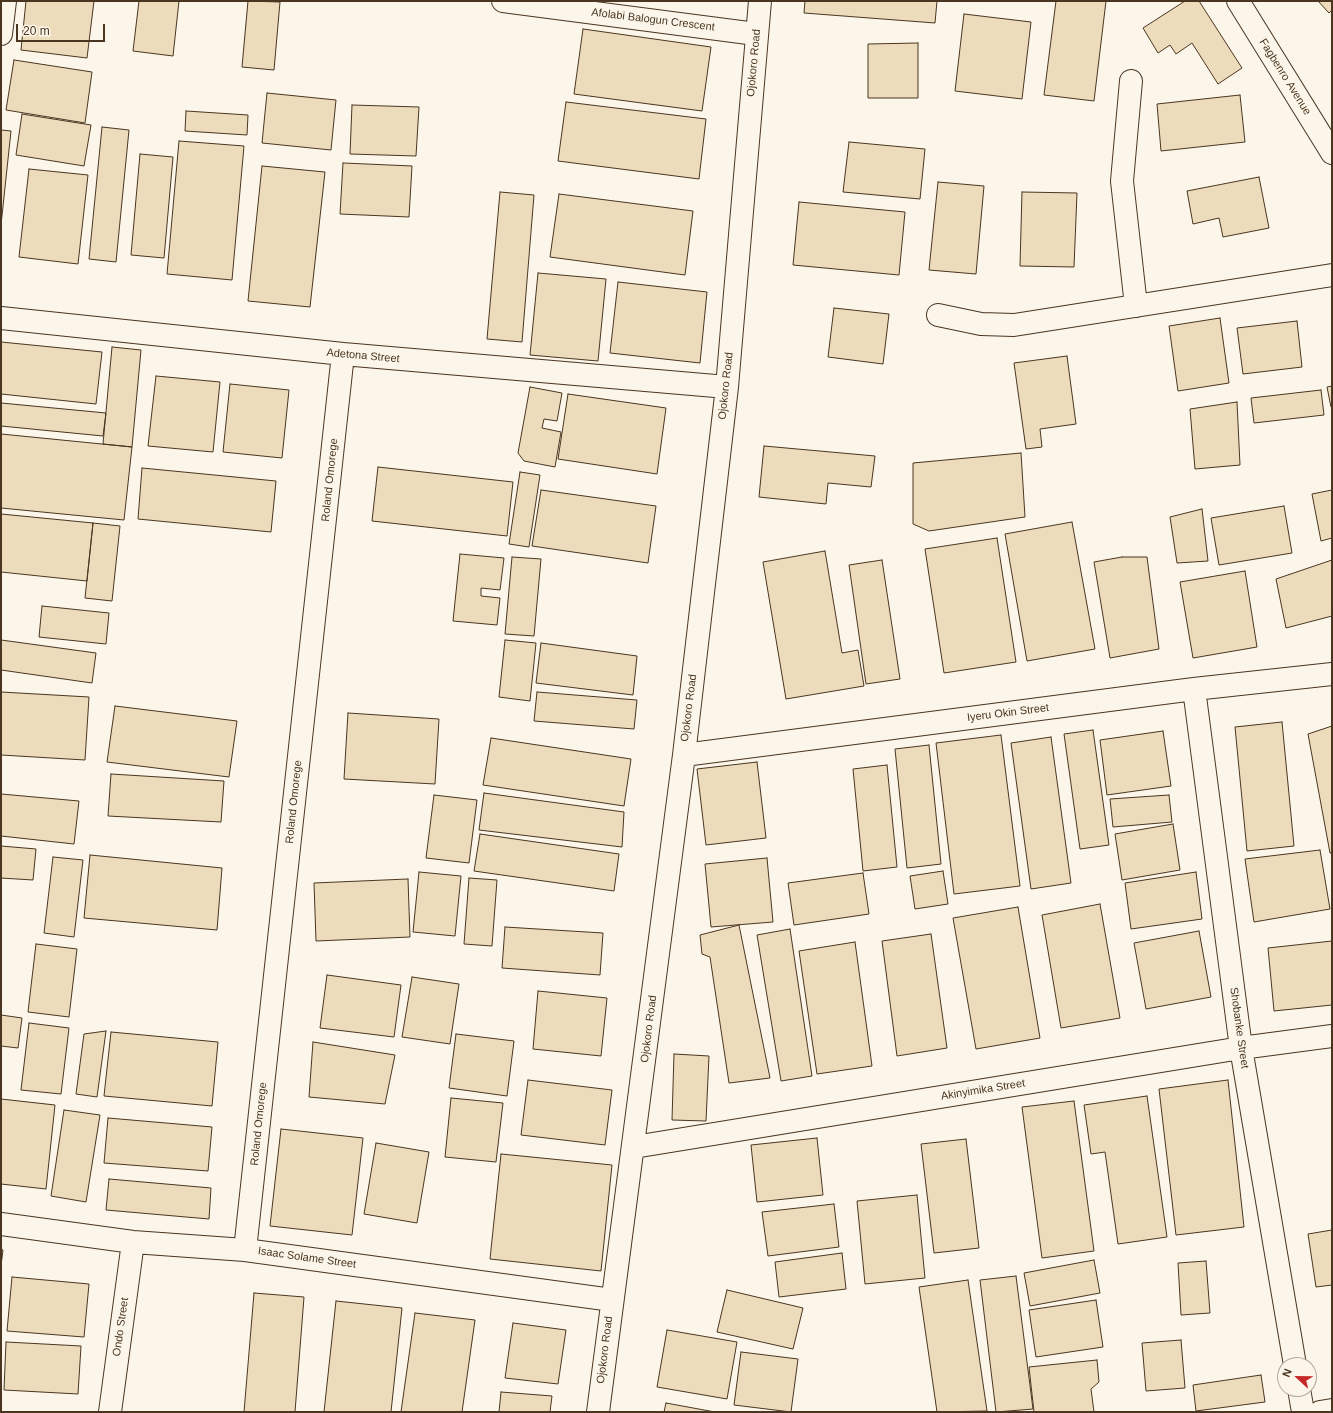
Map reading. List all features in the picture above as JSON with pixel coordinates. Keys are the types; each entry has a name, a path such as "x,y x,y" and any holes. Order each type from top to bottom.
{"street":[{"path":"1,34 5,1"},
{"name":"Afolabi Balogun Crescent","path":"503,1 756,34"},
{"name":"Ojokoro Road","path":"598,1412 612,1300 634,1147 684,755 727,387 760,1"},
{"name":"Fagbenro Avenue","path":"1238,1 1332,153"},
{"path":"1131,81 1122,180 1136,306"},
{"path":"938,315 981,324 1014,325 1332,275"},
{"name":"Adetona Street","path":"1,318 343,354 727,387"},
{"name":"Roland Omorege","path":"245,1250 343,354"},
{"name":"Iyeru Okin Street","path":"684,755 1194,689 1332,674"},
{"name":"Shobanke Street","path":"1194,689 1241,1048 1294,1357"},
{"name":"Akinyimika Street","path":"634,1147 1241,1048 1332,1036"},
{"name":"Isaac Solame Street","path":"1,1224 132,1242 245,1250 612,1300"},
{"name":"Ondo Street","path":"110,1412 132,1242"},
{"path":"1300,1397 1303,1412"},
{"path":"1320,1412 1332,1410"}],"building":[{"path":"26,1 94,1 87,58 21,50"},
{"path":"139,1 179,1 173,56 133,51"},
{"path":"248,1 280,2 274,70 242,67"},
{"path":"805,1 937,1 935,23 804,13"},
{"path":"1056,1 1106,1 1094,101 1044,95"},
{"path":"1185,1 1199,1 1242,68 1218,84 1192,43 1176,54 1170,45 1158,53 1143,28"},
{"path":"1318,1 1332,1 1332,10 1329,13"},
{"path":"964,14 1031,22 1022,99 955,91"},
{"path":"583,29 711,47 702,111 574,94"},
{"path":"918,43 918,98 868,98 868,44"},
{"path":"14,60 92,72 85,123 6,110"},
{"path":"267,93 336,100 331,150 262,143"},
{"path":"1240,95 1245,142 1161,151 1157,104"},
{"path":"566,102 706,119 699,179 558,161"},
{"path":"352,105 419,107 416,156 350,154"},
{"path":"186,111 248,115 247,135 185,131"},
{"path":"22,114 91,125 84,166 16,155"},
{"path":"102,127 129,130 116,262 89,259"},
{"path":"1,130 11,131 1,225"},
{"path":"179,141 244,146 232,280 167,274"},
{"path":"849,142 925,149 920,199 843,192"},
{"path":"140,154 173,157 164,258 131,255"},
{"path":"343,163 412,166 409,217 340,214"},
{"path":"262,166 325,172 310,307 248,301"},
{"path":"29,169 88,175 78,264 19,257"},
{"path":"1259,177 1269,228 1223,237 1219,218 1193,224 1187,191"},
{"path":"938,182 984,186 976,274 929,270"},
{"path":"500,192 534,195 522,342 487,339"},
{"path":"1022,192 1077,193 1074,267 1020,266"},
{"path":"559,194 693,211 685,275 550,257"},
{"path":"799,202 905,212 899,275 793,265"},
{"path":"538,273 606,279 598,361 530,355"},
{"path":"618,282 707,292 700,363 610,353"},
{"path":"834,308 889,314 883,364 828,357"},
{"path":"1220,318 1229,383 1178,391 1169,326"},
{"path":"1297,321 1302,367 1243,374 1237,328"},
{"path":"1,342 102,352 96,404 1,394"},
{"path":"112,347 141,350 132,447 103,444"},
{"path":"1067,356 1076,424 1040,429 1042,447 1026,449 1014,363"},
{"path":"156,376 220,382 213,452 148,446"},
{"path":"230,384 289,390 282,458 223,452"},
{"path":"1332,386 1332,407 1331,407 1327,387"},
{"path":"530,387 562,393 557,421 544,419 542,428 561,432 555,467 524,461 518,453"},
{"path":"1321,390 1324,415 1254,423 1251,398"},
{"path":"568,394 666,408 657,474 558,459"},
{"path":"1237,402 1240,465 1195,469 1190,409"},
{"path":"1,403 106,413 103,436 1,426"},
{"path":"1,434 132,447 124,520 1,508"},
{"path":"764,446 875,456 871,487 828,483 826,504 759,497"},
{"path":"1021,453 1025,517 929,531 913,524 913,463"},
{"path":"378,467 513,482 507,536 372,521"},
{"path":"142,468 276,481 271,532 138,519"},
{"path":"520,472 540,475 529,547 509,544"},
{"path":"541,490 656,506 648,563 532,546"},
{"path":"1332,490 1332,538 1321,541 1312,494"},
{"path":"1284,506 1292,553 1219,565 1211,518"},
{"path":"1202,509 1208,561 1177,563 1170,517"},
{"path":"1,514 93,523 87,581 1,572"},
{"path":"1072,522 1095,649 1027,661 1005,534"},
{"path":"93,523 120,526 112,601 85,598"},
{"path":"997,538 1016,662 944,673 925,549"},
{"path":"825,551 842,653 858,650 864,686 786,699 763,562"},
{"path":"460,554 504,558 500,590 481,588 481,596 500,598 497,625 453,621"},
{"path":"512,557 541,559 534,636 505,634"},
{"path":"1122,557 1147,557 1159,649 1110,658 1094,562"},
{"path":"882,560 900,679 866,684 849,565"},
{"path":"1332,560 1332,616 1286,628 1276,579"},
{"path":"1245,571 1257,647 1193,658 1180,582"},
{"path":"42,606 109,613 106,644 39,637"},
{"path":"1,640 96,653 92,683 1,670"},
{"path":"505,640 536,643 530,701 499,697"},
{"path":"541,643 637,656 633,695 536,683"},
{"path":"1,692 89,697 85,760 1,755"},
{"path":"537,692 637,700 634,729 534,721"},
{"path":"115,706 237,721 229,777 107,762"},
{"path":"348,713 439,719 435,784 344,779"},
{"path":"1282,722 1294,846 1247,851 1235,727"},
{"path":"1332,726 1332,853 1330,853 1308,734"},
{"path":"1093,730 1109,845 1080,849 1064,734"},
{"path":"1163,731 1171,786 1107,795 1100,740"},
{"path":"1001,735 1020,886 954,894 936,743"},
{"path":"1051,737 1071,883 1031,889 1011,743"},
{"path":"491,738 631,759 624,806 483,785"},
{"path":"929,745 941,864 907,868 895,749"},
{"path":"757,762 766,838 706,845 697,769"},
{"path":"887,765 897,867 863,871 853,769"},
{"path":"111,774 224,781 221,822 108,816"},
{"path":"484,793 624,812 622,847 479,830"},
{"path":"1,794 79,801 74,844 1,836"},
{"path":"434,795 477,800 469,863 426,858"},
{"path":"1169,795 1172,822 1113,827 1110,799"},
{"path":"1173,824 1180,870 1122,880 1115,834"},
{"path":"480,834 619,854 614,891 474,871"},
{"path":"1,846 36,849 33,880 1,878"},
{"path":"1320,850 1330,909 1254,922 1245,859"},
{"path":"90,855 222,868 217,930 84,918"},
{"path":"53,857 83,860 74,937 44,933"},
{"path":"767,858 773,922 711,927 705,864"},
{"path":"943,871 948,904 915,909 910,876"},
{"path":"419,872 461,876 455,936 413,932"},
{"path":"1196,872 1202,919 1131,929 1125,883"},
{"path":"863,873 869,914 794,925 788,883"},
{"path":"469,878 497,880 492,946 464,944"},
{"path":"408,879 410,937 316,941 314,883"},
{"path":"1100,904 1120,1018 1061,1028 1042,915"},
{"path":"1018,907 1040,1038 976,1049 953,918"},
{"path":"739,925 770,1078 729,1083 710,957 702,954 700,935"},
{"path":"505,927 603,933 600,975 502,968"},
{"path":"790,929 812,1076 781,1081 757,935"},
{"path":"1199,931 1211,997 1146,1009 1134,943"},
{"path":"931,934 947,1048 897,1056 882,941"},
{"path":"1332,941 1332,1005 1274,1011 1268,948"},
{"path":"855,942 872,1066 817,1074 799,951"},
{"path":"36,944 77,949 69,1017 28,1012"},
{"path":"327,975 401,985 394,1037 320,1028"},
{"path":"412,977 459,984 450,1044 402,1037"},
{"path":"538,991 607,998 601,1056 533,1049"},
{"path":"1,1015 22,1018 18,1048 1,1046"},
{"path":"29,1023 69,1028 61,1094 21,1090"},
{"path":"106,1031 97,1097 76,1094 84,1034"},
{"path":"111,1032 218,1042 212,1106 104,1096"},
{"path":"456,1034 514,1041 507,1096 449,1088"},
{"path":"313,1042 395,1055 385,1104 309,1097"},
{"path":"674,1054 709,1056 706,1121 672,1120"},
{"path":"528,1080 612,1090 605,1145 521,1135"},
{"path":"1228,1080 1244,1227 1176,1235 1159,1089"},
{"path":"1147,1096 1167,1237 1118,1244 1105,1152 1091,1154 1084,1105"},
{"path":"451,1098 503,1103 496,1162 445,1157"},
{"path":"1,1099 55,1105 46,1189 1,1184"},
{"path":"1074,1101 1094,1251 1042,1258 1022,1107"},
{"path":"64,1110 100,1115 86,1202 51,1196"},
{"path":"108,1118 212,1127 208,1171 104,1163"},
{"path":"281,1129 363,1138 352,1235 270,1226"},
{"path":"817,1138 823,1195 757,1202 751,1145"},
{"path":"966,1139 979,1248 934,1253 921,1144"},
{"path":"376,1143 429,1152 417,1223 364,1214"},
{"path":"501,1154 612,1165 601,1271 490,1259"},
{"path":"109,1179 211,1188 209,1219 106,1210"},
{"path":"917,1195 925,1278 865,1284 857,1201"},
{"path":"834,1204 839,1247 768,1256 762,1212"},
{"path":"1332,1230 1332,1285 1316,1287 1308,1234"},
{"path":"1,1249 3,1250 1,1266"},
{"path":"842,1253 846,1289 779,1297 775,1262"},
{"path":"1094,1260 1100,1293 1030,1306 1024,1273"},
{"path":"1206,1261 1210,1313 1181,1315 1178,1263"},
{"path":"1016,1276 1033,1409 996,1412 980,1280"},
{"path":"12,1277 89,1284 84,1337 7,1331"},
{"path":"968,1280 987,1411 937,1412 919,1287"},
{"path":"727,1290 803,1308 793,1349 717,1332"},
{"path":"254,1293 304,1297 295,1412 244,1412"},
{"path":"1096,1300 1103,1347 1036,1357 1029,1310"},
{"path":"336,1301 402,1308 391,1412 324,1412"},
{"path":"415,1313 475,1320 462,1412 401,1412"},
{"path":"513,1323 566,1330 558,1384 505,1378"},
{"path":"667,1330 737,1342 727,1399 657,1387"},
{"path":"1181,1340 1185,1388 1146,1391 1142,1343"},
{"path":"6,1342 81,1346 78,1394 4,1390"},
{"path":"741,1352 798,1359 791,1412 734,1405"},
{"path":"1097,1360 1099,1382 1091,1389 1094,1412 1034,1412 1029,1367"},
{"path":"1261,1375 1265,1402 1196,1411 1193,1385"},
{"path":"501,1392 552,1396 550,1412 499,1412"},
{"path":"666,1403 715,1412 664,1412"}]}
